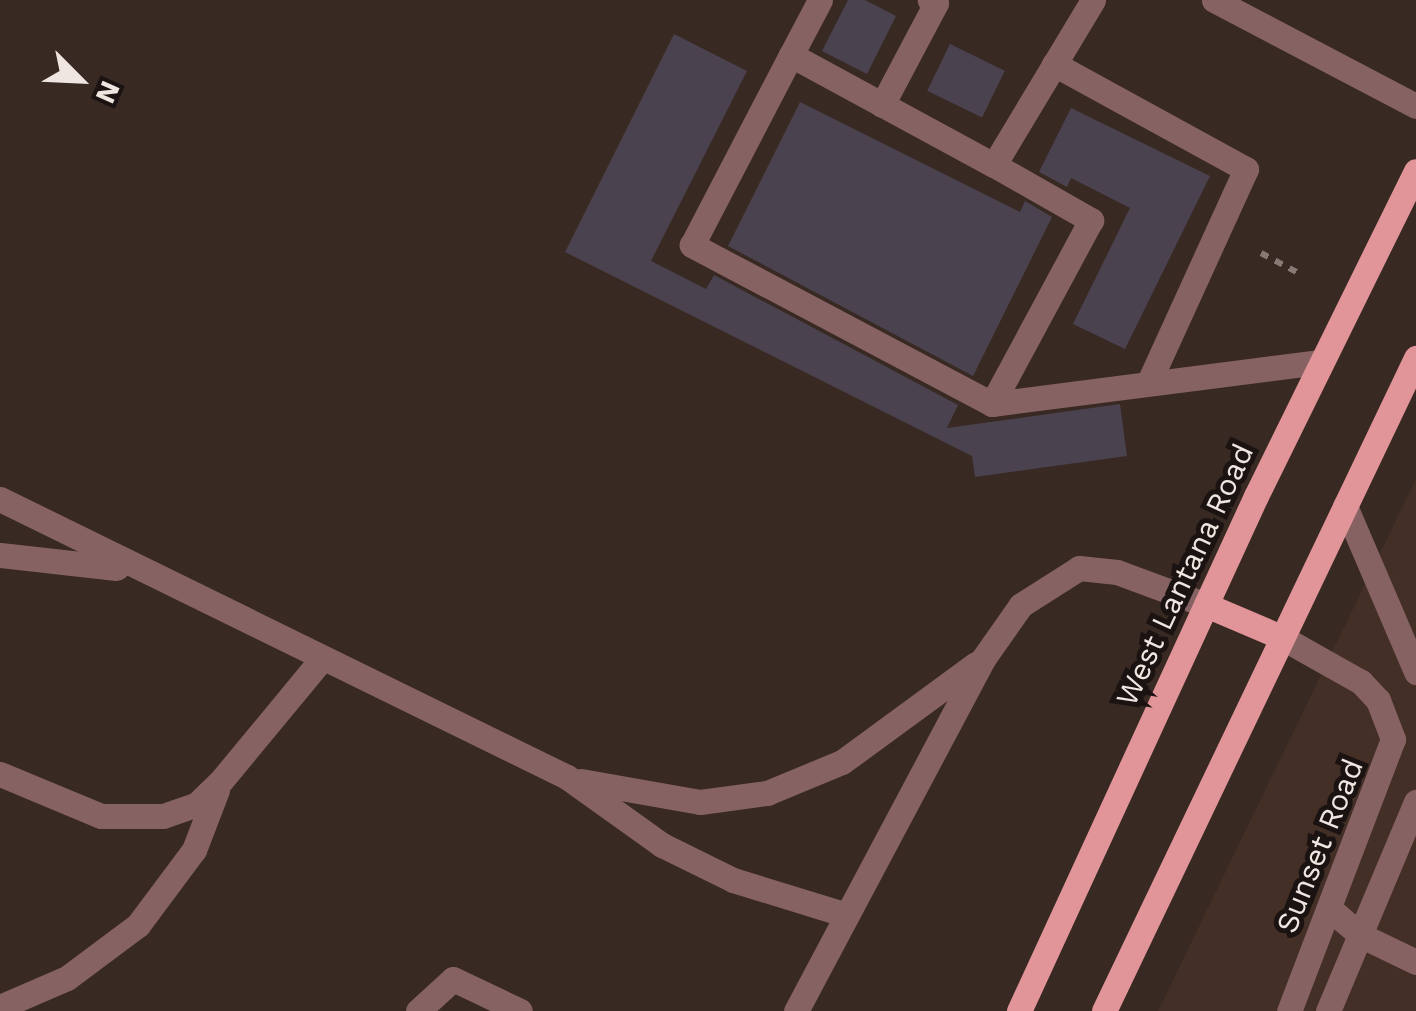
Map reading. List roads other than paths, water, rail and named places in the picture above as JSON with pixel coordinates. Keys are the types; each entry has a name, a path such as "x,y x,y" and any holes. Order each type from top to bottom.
{"main road":[{"name":"West Lantana Road","path":"1020,1011 1320,362 1416,171"},
{"path":"1104,1011 1416,358"},
{"path":"1206,605 1281,638"}],"street":[{"path":"820,0 692,245 992,404 1320,362"},
{"path":"882,104 936,3 930,0"},
{"path":"994,165 1093,0"},
{"path":"1214,0 1416,106"},
{"path":"791,55 1091,220 992,404"},
{"path":"1054,64 1246,169 1149,382"},
{"path":"0,500 136,572 567,777 662,845 733,880 847,915"},
{"path":"1345,506 1416,672"},
{"path":"0,555 136,572"},
{"path":"796,1011 983,659 1022,605 1080,568 1117,572 1206,605"},
{"name":"Sunset Road","path":"1281,638 1360,682 1378,700 1392,739 1290,1011"},
{"path":"567,777 700,802 767,793 842,762 983,659"},
{"path":"0,774 101,816 132,821 197,804 220,782 321,660"},
{"path":"0,1008 67,978 138,925 194,850 220,782"},
{"path":"1328,1011 1416,802"},
{"path":"1329,908 1360,935 1416,962"},
{"path":"418,1011 453,979 520,1011"}]}
